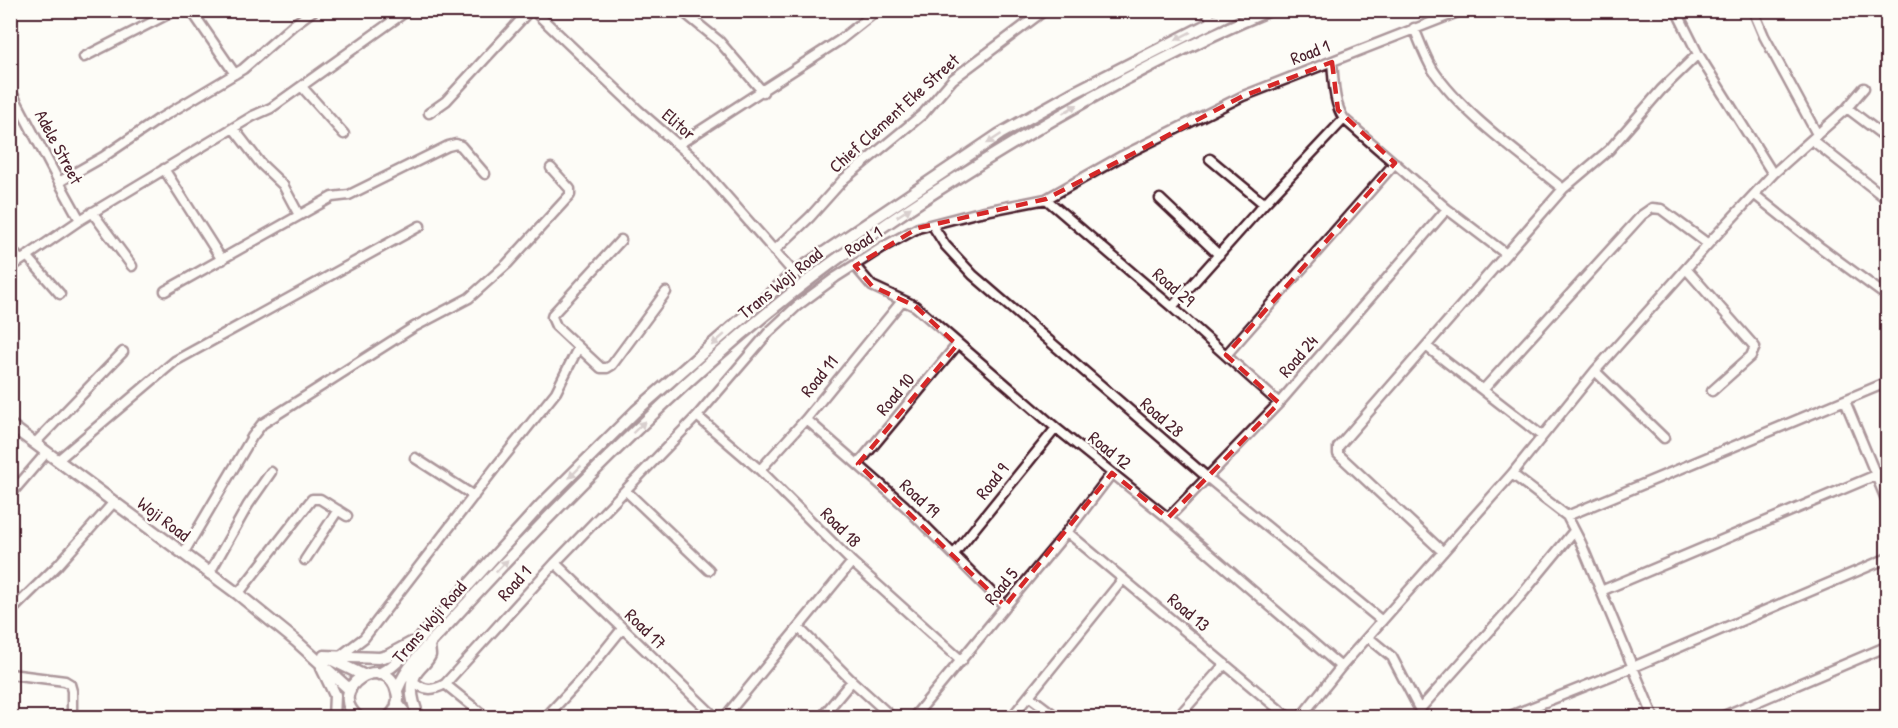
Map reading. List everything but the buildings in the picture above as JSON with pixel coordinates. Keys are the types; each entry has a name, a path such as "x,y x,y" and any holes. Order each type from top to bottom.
{"main road":[{"name":"Trans Woji Road","path":"397,690 402,677 424,642 541,506 636,411 794,273 1000,134 1071,94 1236,10"},
{"name":"Trans Woji Road","path":"379,674 424,642 650,416 764,316 853,246 975,166 1085,100 1223,30 1270,10"},
{"name":"Woji Road","path":"10,425 321,658 350,690"},
{"path":"321,658 379,658 424,642 430,655 416,673 413,681 412,697 419,717"},
{"path":"321,658 363,675 379,674 393,682 397,690 398,703 388,717"},
{"path":"321,658 335,695 334,717"},
{"path":"359,717 349,713 350,690 357,679 363,675"},
{"path":"398,703 409,717"}],"street":[{"path":"84,57 176,10"},
{"path":"191,10 235,74"},
{"path":"58,182 104,157 159,119 243,69 314,10"},
{"path":"10,268 92,212 253,116 271,108 408,10"},
{"path":"429,113 447,101 531,10"},
{"name":"Elitor","path":"531,10 706,171 794,273"},
{"path":"681,10 719,41 763,92"},
{"path":"678,145 763,92 840,40 878,10"},
{"name":"Chief Clement Eke Street","path":"774,251 810,217 844,179 923,114 953,79 1045,10"},
{"path":"1206,10 1212,21"},
{"name":"Road 1","path":"446,684 555,563 697,416 769,332 797,306 883,247 918,228 933,226 980,212 1046,199 1122,156 1243,96 1463,10"},
{"path":"1676,10 1698,54 1773,174"},
{"path":"1753,10 1815,137 1887,200"},
{"path":"1414,28 1434,71 1454,96 1484,124 1563,189"},
{"path":"1443,552 1336,450 1563,189 1609,150 1661,90 1698,54"},
{"path":"1332,62 1335,100 1344,119 1447,209 1506,254"},
{"path":"302,87 344,134"},
{"path":"1300,717 1341,667 1512,474 1595,370 1773,174 1847,108 1864,87"},
{"name":"Adele Street","path":"10,89 80,220"},
{"path":"1847,108 1887,139"},
{"path":"1172,307 1344,119"},
{"path":"234,129 261,164 283,185 299,215"},
{"path":"165,291 332,197 349,195 430,153 456,144 461,146 485,174"},
{"path":"1210,159 1264,204"},
{"path":"1226,356 1395,163"},
{"path":"183,554 262,424 414,327 469,298 507,264 570,195 570,189 551,168"},
{"path":"164,170 222,260"},
{"path":"1755,195 1881,292"},
{"name":"Road 29","path":"1046,199 1280,403"},
{"path":"1160,199 1219,255"},
{"path":"1483,390 1642,215 1652,208 1661,208 1708,244"},
{"name":"Road 24","path":"1168,518 1280,403 1447,209"},
{"path":"92,212 132,266"},
{"path":"58,460 175,361 420,226"},
{"name":"Road 28","path":"933,226 945,245 973,275 1208,478 1382,621"},
{"path":"621,240 552,317 556,326 601,368 607,368 612,365 666,292"},
{"path":"10,248 60,294"},
{"name":"Road 12","path":"855,266 872,286 915,306 957,345 1168,518 1341,667"},
{"path":"1687,270 1755,347 1750,356 1712,391"},
{"name":"Road 11","path":"760,470 806,419 902,301"},
{"name":"Road 10","path":"858,464 957,345"},
{"path":"1426,346 1542,436"},
{"path":"338,657 364,638 556,392 578,348"},
{"path":"35,443 123,352"},
{"path":"1595,370 1664,438"},
{"path":"1567,516 1887,382"},
{"path":"1845,400 1887,504"},
{"name":"Road 18","path":"697,416 760,470 852,562 962,661"},
{"name":"Road 19","path":"806,419 905,506 1005,606"},
{"name":"Road 9","path":"954,554 1056,428"},
{"path":"10,495 47,452"},
{"path":"416,458 474,496"},
{"path":"1601,591 1887,470"},
{"path":"209,574 248,505 271,472"},
{"name":"Road 5","path":"913,717 962,661 1112,473"},
{"path":"1512,474 1567,516 1654,717"},
{"path":"626,490 709,570"},
{"path":"238,594 312,500 320,499 347,516"},
{"path":"10,612 58,565 114,502"},
{"path":"305,560 338,510"},
{"path":"1369,638 1392,657 1422,713 1574,531"},
{"name":"Road 13","path":"1067,532 1289,717"},
{"path":"1505,717 1633,667 1887,558"},
{"path":"724,717 852,562"},
{"name":"Road 17","path":"555,563 716,717"},
{"path":"1011,717 1123,579"},
{"path":"799,628 852,681 893,717"},
{"path":"545,717 584,676 622,629"},
{"path":"1719,717 1887,646"},
{"path":"1177,717 1225,664"},
{"path":"10,674 65,681 70,684 72,717"},
{"path":"413,681 428,689 435,689 446,684 487,717"},
{"path":"821,717 852,681"},
{"path":"1029,696 1058,717"}],"highlighted area":[{"path":"1332,62 1338,110 1395,163 1226,355 1279,403 1168,518 1112,473 1005,606 858,464 957,345 915,306 872,286 855,266 918,228 1046,199 1243,96"}]}
